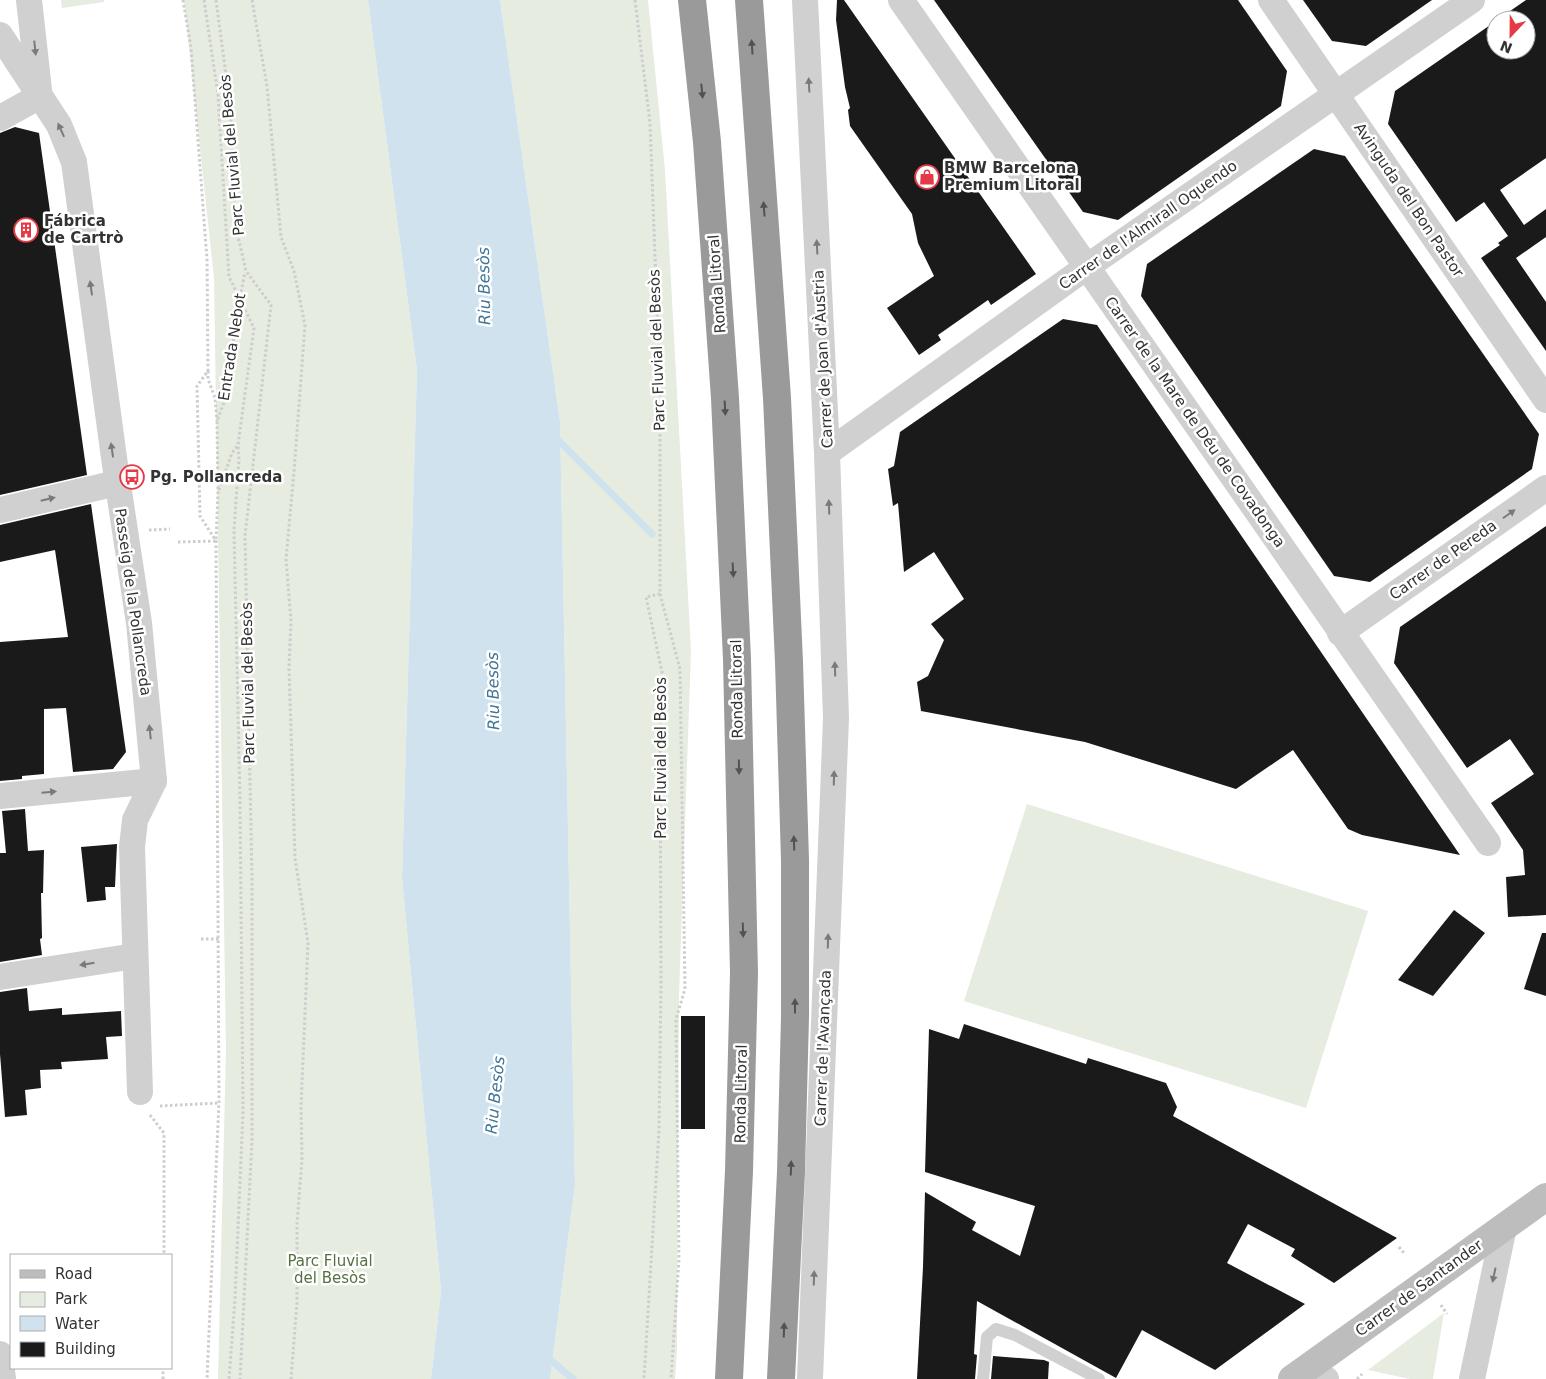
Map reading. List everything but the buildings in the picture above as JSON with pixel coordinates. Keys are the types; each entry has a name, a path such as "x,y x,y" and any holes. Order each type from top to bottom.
{"highway":[{"name":"Ronda Litoral","path":"692,0 707,142 725,398 737,659 744,973 739,1171 729,1379"},
{"path":"749,0 777,398 794,860 795,1017 791,1172 781,1379"}],"street":[{"name":"Passeig de la Pollancreda","path":"29,0 40,96 59,124 74,162 117,483 139,622 154,780"},
{"name":"Carrer de Joan d'Àustria","path":"805,0 828,453 836,718"},
{"name":"Carrer de la Mare de Déu de Covadonga","path":"901,0 1488,843"},
{"name":"Avinguda del Bon Pastor","path":"1271,0 1546,400"},
{"name":"Carrer de l'Almirall Oquendo","path":"828,453 1088,266 1472,0"},
{"path":"0,34 40,96 0,118"},
{"path":"0,510 117,483"},
{"name":"Carrer de Pereda","path":"1340,633 1546,488"},
{"name":"Carrer de l'Avançada","path":"810,1379 836,718"},
{"path":"0,796 154,780"},
{"path":"143,1099 135,956 132,847 135,820 154,780"},
{"path":"0,977 135,956"},
{"name":"Carrer de Santander","path":"1308,1376 1546,1197"},
{"path":"1472,1379 1504,1227"},
{"path":"0,1354 3,1379"}],"lane":[{"path":"982,1379 987,1337 996,1329 1015,1335 1100,1379"}],"path":[{"path":"183,0 191,48 207,259 208,371 197,386 200,516 216,541"},
{"name":"Parc Fluvial del Besòs","path":"204,0 218,95 229,277 254,328 238,445 239,459 234,530 240,801 243,1112 235,1299 229,1379"},
{"name":"Parc Fluvial del Besòs","path":"216,0 230,105 236,228 246,271 271,304 246,536 252,878 252,1140 240,1379"},
{"path":"252,0 267,86 281,237 294,271 305,325 286,559 291,621 289,667 295,858 308,943 301,1106 302,1159 297,1224 297,1302 291,1379"},
{"name":"Parc Fluvial del Besòs","path":"635,0 650,123 660,390 660,594 646,597 662,672 660,741 661,982 659,1130 644,1379"},
{"name":"Entrada Nebot","path":"217,421 226,397 239,300 246,271"},
{"name":"Entrada Nebot","path":"207,1379 219,1103 219,939 216,783 218,679 217,421 215,398 208,379 208,371"},
{"name":"Entrada Nebot","path":"218,493 232,453 238,445"},
{"path":"147,530 170,529"},
{"path":"178,542 216,541"},
{"path":"660,594 680,669 685,989 676,1019 679,1259 671,1379"},
{"path":"201,939 219,939"},
{"path":"143,1099 219,1103"},
{"path":"143,1099 164,1134 164,1254"},
{"path":"1399,1247 1404,1254"},
{"name":"Carrer de Santander","path":"1440,1305 1447,1314"},
{"path":"1357,1379 1362,1374"}],"green space":[{"path":"61,0 104,0 104,2 62,8"},
{"name":"Parc Fluvial del Besòs","path":"184,0 368,0 417,370 402,878 441,1291 431,1379 218,1379 226,1050 214,278"},
{"path":"500,0 648,0 665,170 691,651 679,995 677,1349 675,1379 550,1379 575,1185 560,421"},
{"path":"1027,804 1368,911 1306,1108 964,1001"},
{"path":"1444,1313 1433,1379 1410,1379 1368,1370"}],"water":[{"name":"Riu Besòs","path":"368,0 500,0 560,421 575,1185 550,1379 431,1379 441,1291 402,878 417,370"}],"waterway":[{"path":"555,437 652,534"},
{"path":"547,1357 573,1379"}],"place":[{"name":"BMW Barcelona Premium Litoral","path":"927,177"},
{"name":"Fábrica de Cartrò","path":"26,230"},
{"name":"Pg. Pollancreda","path":"132,477"}]}
